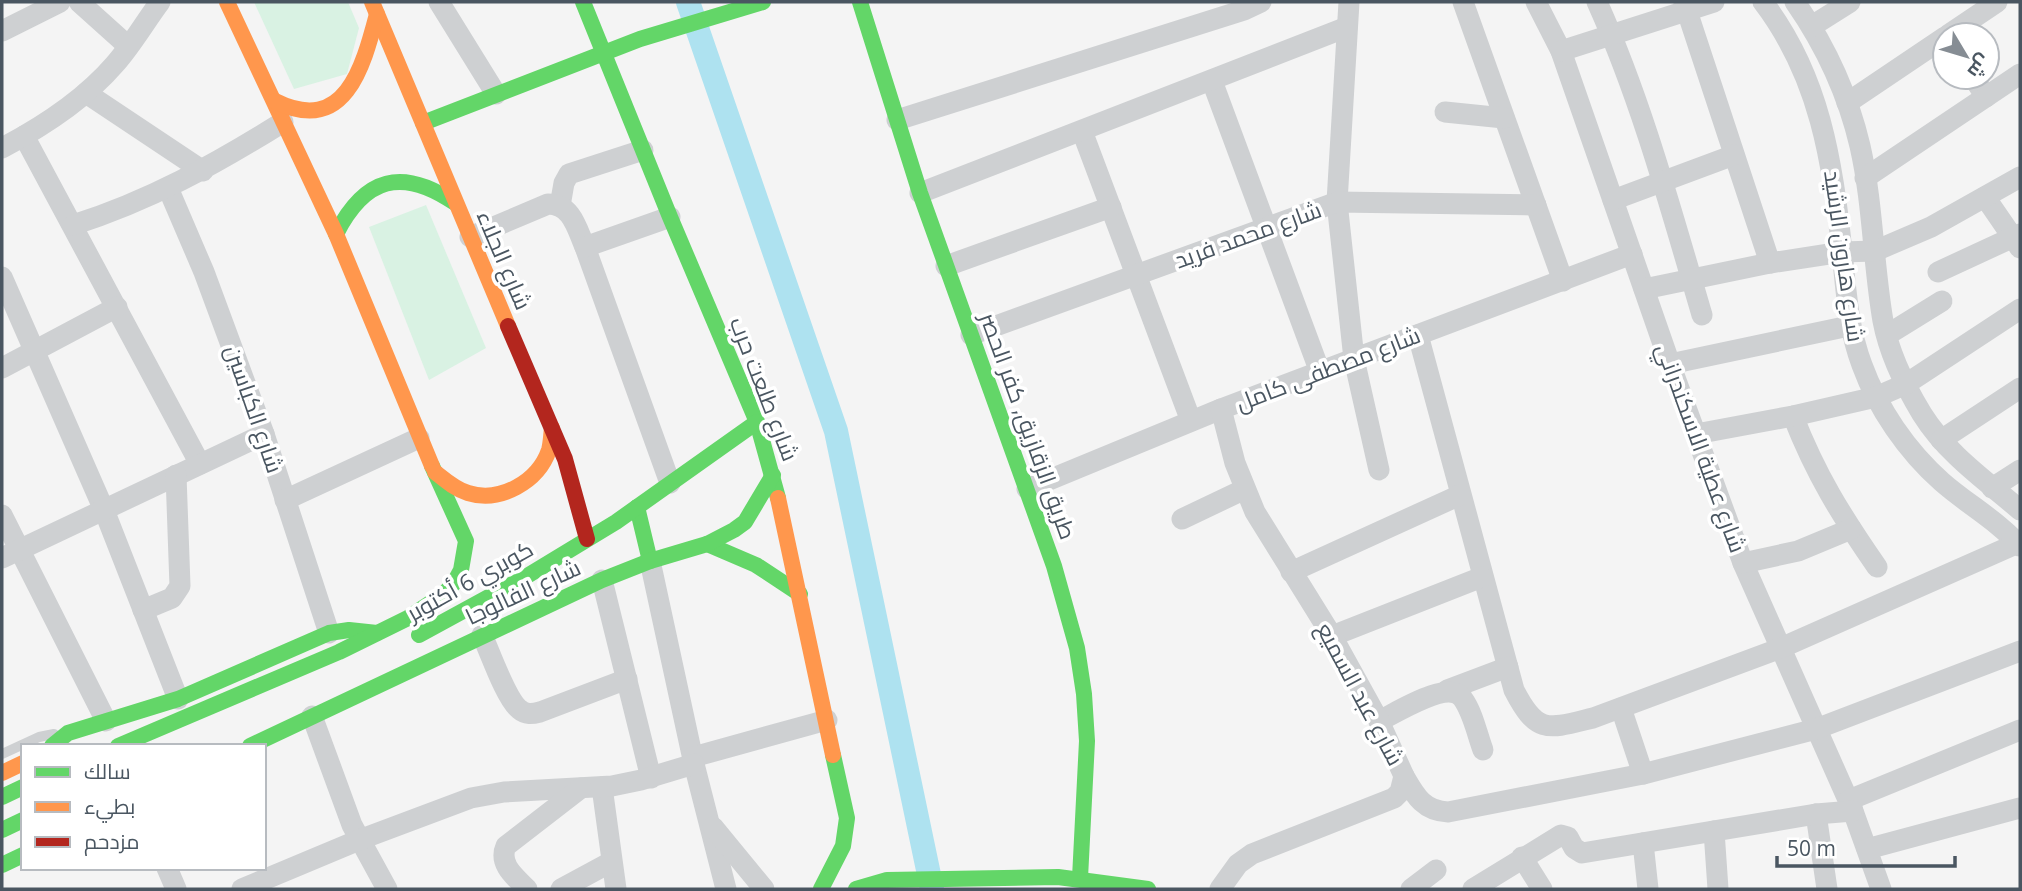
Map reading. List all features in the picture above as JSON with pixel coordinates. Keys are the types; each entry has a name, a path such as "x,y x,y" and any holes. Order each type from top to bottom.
{"main road":[{"path":"123,744 335,654 377,633 443,596 461,571 465,557 466,541 419,438 337,234 227,2"},
{"name":"شارع طلعت حرب","path":"583,2 757,422 773,475 847,818 842,846 821,889"},
{"path":"423,123 603,52 762,2"},
{"name":"طريق الزقازيق, كفر الحصر","path":"860,2 920,193 1066,603 1077,648 1087,741 1080,878"},
{"path":"275,101 296,110 319,109 340,100 355,84 374,8"},
{"name":"شارع الجلاء","path":"374,8 565,459 587,539"},
{"path":"337,234 344,215 358,198 376,186 397,181 418,182 438,190 455,203"},
{"name":"كوبري 6 أكتوبر","path":"403,644 506,588 587,539 757,422"},
{"path":"435,472 453,487 475,495 498,495 519,487 537,472 549,451 552,428"},
{"name":"شارع الفالوجا","path":"254,744 602,580 650,561 706,544 745,522 773,475"},
{"path":"637,507 650,561"},
{"path":"706,544 747,559 783,580 800,594"},
{"path":"54,744 68,733 178,699 329,633 349,630 377,633"},
{"path":"2,773 21,764"},
{"path":"2,797 21,788"},
{"path":"2,830 21,821"},
{"path":"2,865 21,856"},
{"path":"856,889 887,880 1058,877 1148,889"}],"street":[{"path":"2,31 60,2"},
{"path":"79,2 128,46"},
{"path":"2,148 86,93 118,61 160,2"},
{"path":"439,2 496,94"},
{"path":"897,120 1244,10 1261,2"},
{"path":"1349,2 1337,202 1354,359 1379,470"},
{"path":"1463,2 1563,281"},
{"name":"شارع عطية الاسكندراني","path":"1536,2 1561,51 1670,364 1743,563 1851,806 1881,889"},
{"path":"1597,2 1612,34 1663,181 1702,315"},
{"path":"1561,51 1685,6 1714,2"},
{"name":"شارع هارون الرشيد","path":"1763,2 1792,47 1822,120 1834,182 1849,326 1876,397 1895,428 1942,482 2019,544"},
{"name":"شارع هارون الرشيد","path":"1795,2 1812,26 1834,71 1861,149 1883,323 1906,384 1941,440 1992,488 2020,510"},
{"path":"1812,26 1850,2"},
{"path":"1968,21 1997,2"},
{"path":"1685,6 1770,263"},
{"path":"920,193 1347,27"},
{"path":"1847,103 1931,46"},
{"path":"1865,178 2020,74"},
{"path":"1212,81 1320,372"},
{"path":"1982,91 1986,97"},
{"path":"86,93 203,171"},
{"path":"1444,112 1504,118"},
{"path":"73,225 117,211 203,171 283,121"},
{"path":"1082,131 1191,421"},
{"path":"24,136 201,464"},
{"path":"561,206 564,183 569,174 643,150"},
{"path":"1613,200 1734,155"},
{"path":"1644,289 1770,263 1875,251 1931,227 2020,177"},
{"name":"شارع الكباسين","path":"168,188 204,272 264,434 329,633"},
{"path":"1938,272 2018,240 1985,197"},
{"name":"شارع محمد فريد","path":"971,335 1337,202 1536,205"},
{"path":"470,237 548,204 561,206 570,214 585,247 670,483"},
{"path":"946,266 1111,206"},
{"path":"585,247 670,217"},
{"name":"شارع مصطفى كامل","path":"1027,489 1221,409 1632,254"},
{"path":"2,277 104,510 178,699"},
{"path":"1887,335 1942,301"},
{"path":"2,368 117,307"},
{"path":"1696,434 1876,397 1906,384 2020,309"},
{"path":"1670,364 1849,326"},
{"path":"1418,335 1507,667 1514,690 1526,713 1535,723 1566,725 1621,708 1781,648 2019,544"},
{"path":"1941,440 2020,388"},
{"name":"شارع عبد السميع","path":"1220,889 1238,863 1252,854 1394,798 1400,792 1404,776 1379,721 1332,636 1255,512 1244,489 1221,409"},
{"path":"1793,416 1809,457 1829,496 1877,567"},
{"path":"10,554 264,434"},
{"path":"285,499 419,438"},
{"path":"1992,488 2020,470"},
{"path":"143,610 172,598 180,586 176,475"},
{"path":"1182,519 1244,489"},
{"path":"1290,572 1460,495"},
{"path":"2,515 10,554 106,721"},
{"path":"1743,563 1798,551 1851,529"},
{"path":"650,561 726,889"},
{"path":"1332,636 1482,577"},
{"path":"602,580 650,778"},
{"path":"482,635 510,697 517,708 528,714 540,712 627,679"},
{"path":"1404,776 1422,804 1438,812 1448,812 1643,774 1816,729 2020,651"},
{"path":"1379,721 1447,690 1507,667"},
{"path":"1447,690 1460,694 1464,699 1483,750"},
{"path":"1621,708 1643,774"},
{"path":"312,716 359,840 387,889"},
{"path":"243,889 359,840 471,798 504,792 592,788 650,778 694,760 827,720"},
{"path":"1473,889 1561,835 1568,837 1574,848 1582,853 1851,806 2020,730"},
{"path":"592,788 616,889"},
{"path":"527,889 506,866 503,853 506,846 592,788"},
{"path":"1867,849 2020,808"},
{"path":"1815,814 1827,889"},
{"path":"708,820 764,889"},
{"path":"1714,831 1718,889"},
{"path":"1643,843 1648,889"},
{"path":"1522,857 1542,889"},
{"path":"561,889 611,862"},
{"path":"168,870 176,889"},
{"path":"1411,889 1436,870"}],"lane":[{"path":"24,744 39,737 68,733"},
{"path":"2,754 21,745"}],"green space":[{"path":"254,2 348,2 359,28 347,74 294,89"},
{"path":"426,205 486,348 429,380 369,227"}],"waterway":[{"path":"688,2 836,431 932,889"}],"traffic: fast":[{"path":"583,2 757,422 778,498"},
{"path":"423,123 640,39 763,2"},
{"path":"860,2 920,193 1054,566 1077,648 1087,741 1080,878"},
{"path":"336,234 359,200 386,184 402,182 418,185 455,203"},
{"path":"419,635 527,576 616,522 757,422"},
{"path":"123,744 339,652 408,618 444,594 461,570 466,541 432,466"},
{"path":"254,744 602,580 650,561 707,544 734,530 745,522 773,475"},
{"path":"637,507 650,561"},
{"path":"707,544 756,565 800,594"},
{"path":"54,744 68,733 178,699 329,633 349,630 377,633"},
{"path":"821,889 843,846 847,818 833,755"},
{"path":"2,797 21,788"},
{"path":"2,830 21,821"},
{"path":"2,865 21,856"},
{"path":"856,889 887,880 1058,877 1148,889"}],"traffic: slow":[{"path":"227,2 336,234 432,466"},
{"path":"372,2 508,326"},
{"path":"275,101 299,109 318,110 334,103 347,90 357,74 377,14"},
{"path":"435,472 454,487 468,493 493,495 505,492 536,472 549,450 552,428"},
{"path":"778,498 833,755"},
{"path":"2,773 21,764"}],"traffic: jam":[{"path":"508,326 565,459 587,539"}]}
